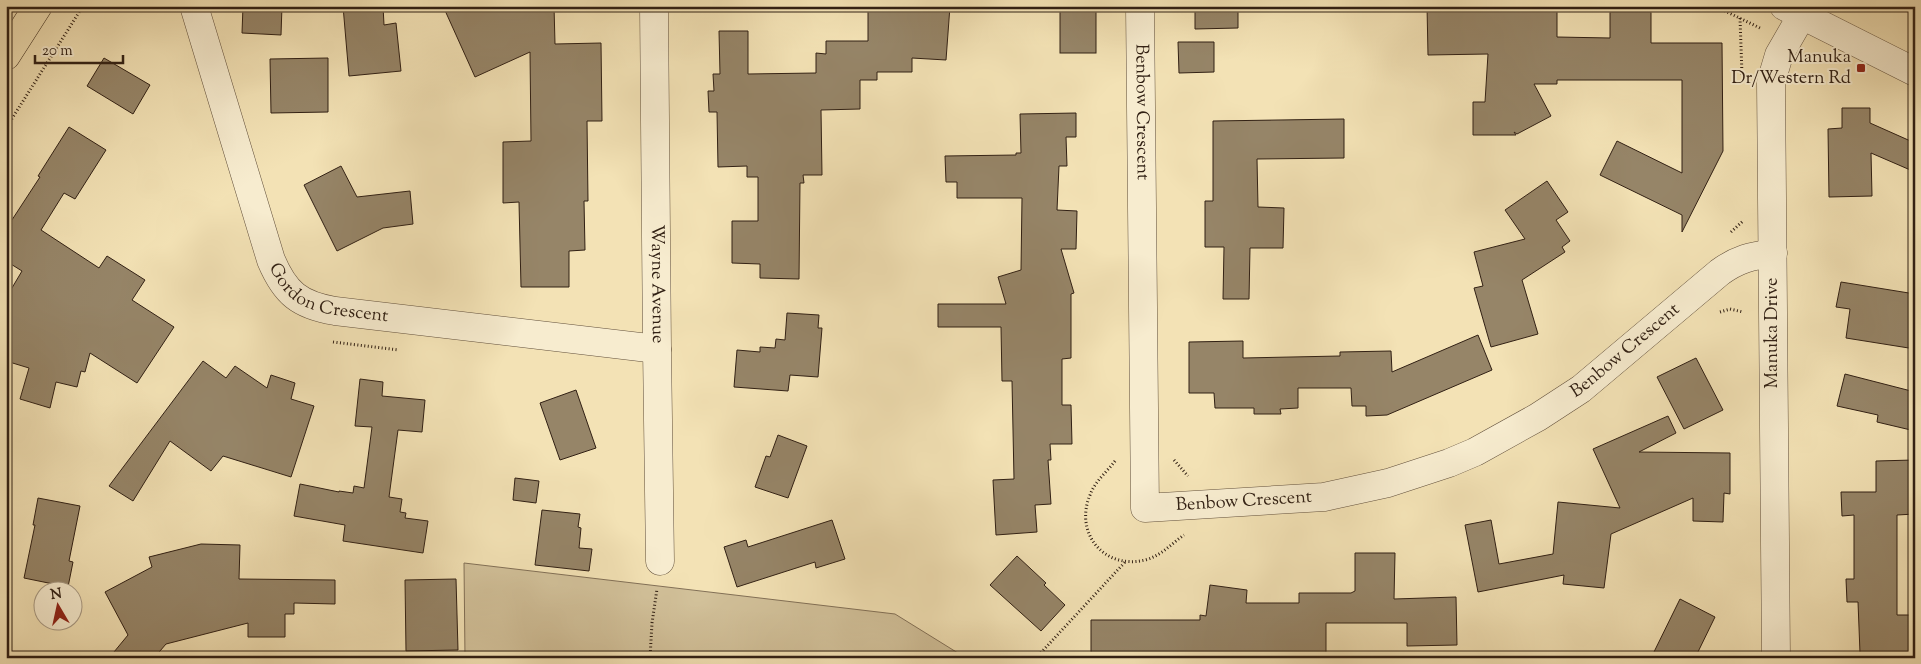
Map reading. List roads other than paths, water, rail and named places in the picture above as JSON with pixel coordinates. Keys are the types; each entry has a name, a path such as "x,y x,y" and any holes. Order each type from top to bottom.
{"main road":[{"path":"6,56 38,6"}],"street":[{"name":"Gordon Crescent","path":"194,6 271,260 278,277 288,290 302,302 318,309 656,349"},
{"name":"Wayne Avenue","path":"654,6 656,349 660,561"},
{"name":"Benbow Crescent","path":"1140,6 1146,508 1324,497 1388,483 1449,463 1476,452 1581,390 1730,265 1741,259 1773,253"},
{"name":"Manuka Drive","path":"1776,658 1771,82 1793,11"},
{"path":"1793,11 1915,72"}],"place":[{"name":"Manuka Dr/Western Rd","path":"1861,68"}]}
